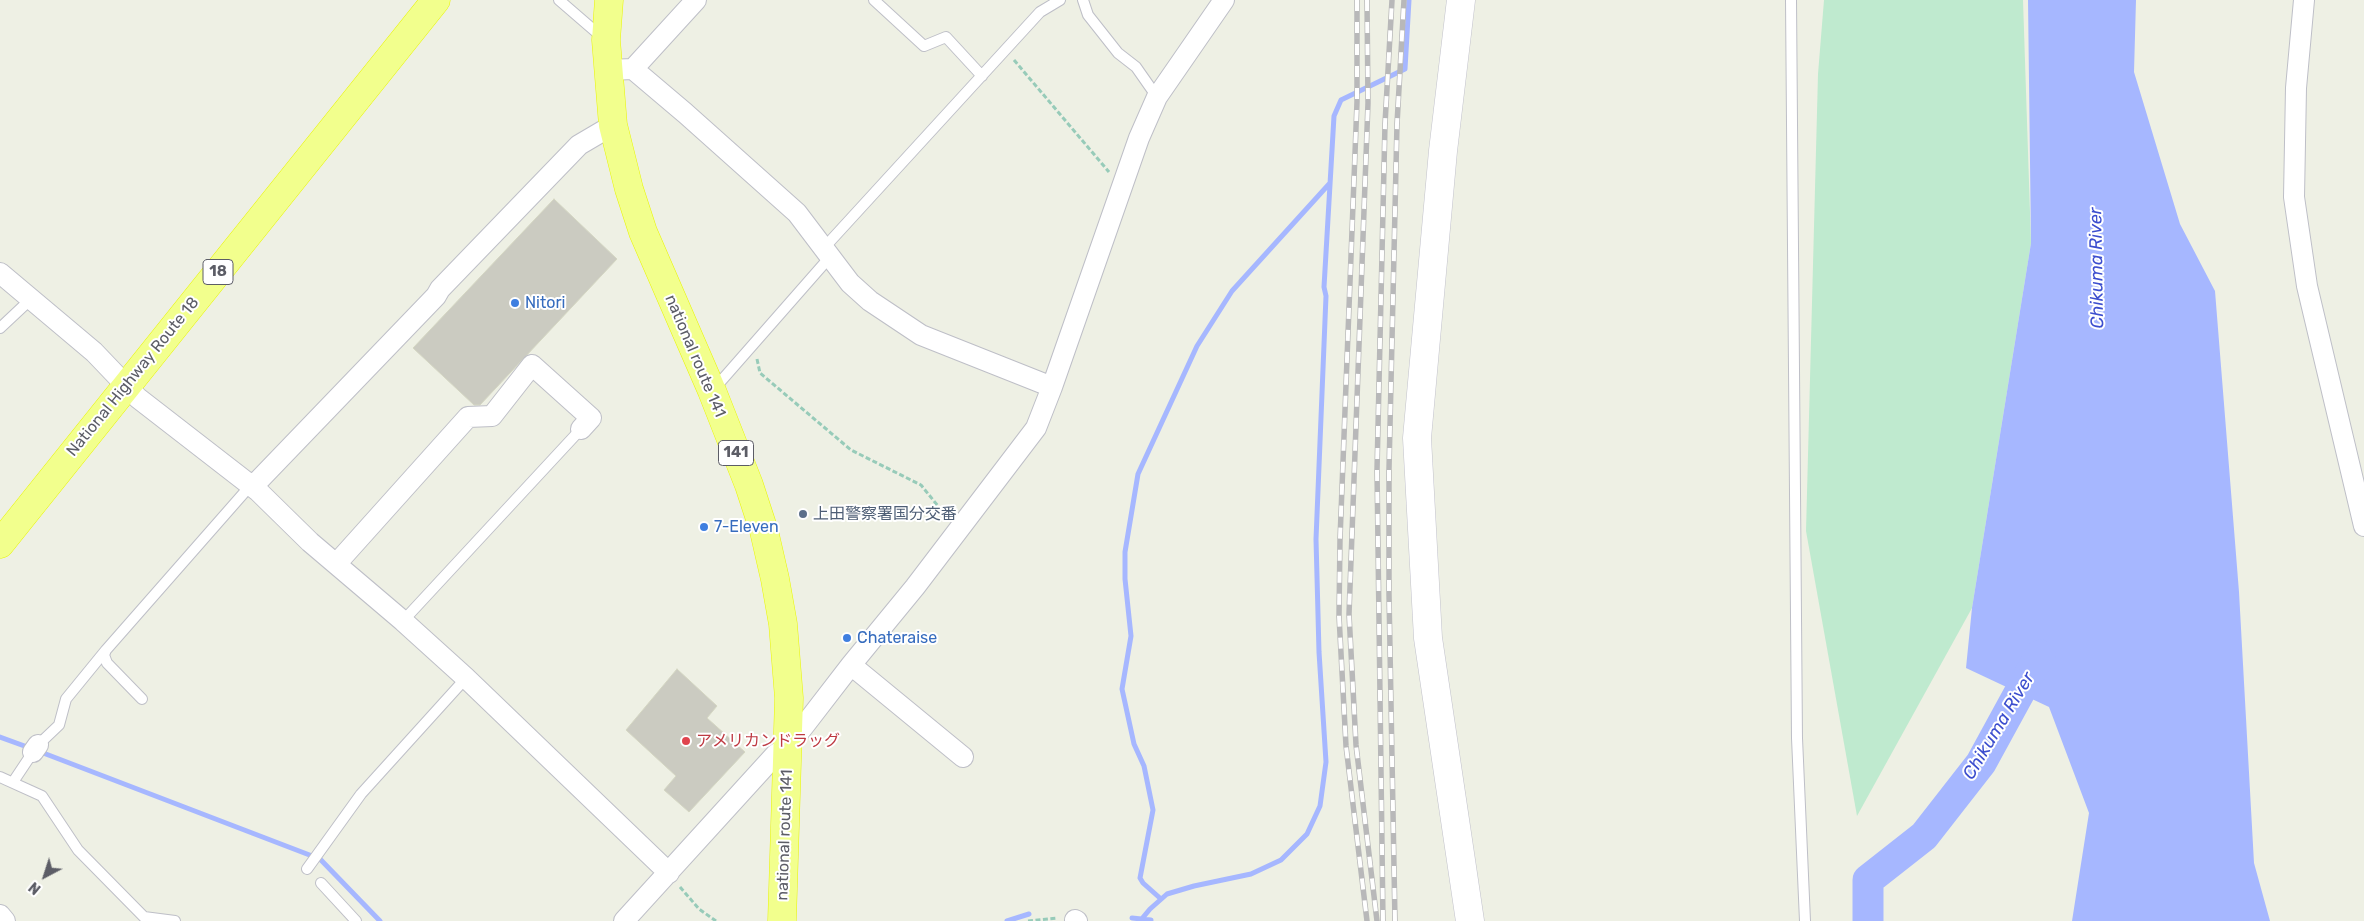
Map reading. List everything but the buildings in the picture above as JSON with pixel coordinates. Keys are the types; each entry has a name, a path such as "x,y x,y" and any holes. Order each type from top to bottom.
{"highway":[{"name":"National Highway Route 18","path":"0,544 436,0"},
{"name":"national route 141","path":"609,0 606,40 621,70 613,126 638,218 712,391 749,485 764,531 775,579 787,660 789,698 782,921"}],"street":[{"path":"696,0 621,70 797,213 850,284 870,301 921,334 1052,387"},
{"path":"624,921 776,754 788,746 915,587 1036,428 1122,187 1157,97 1224,0"},
{"path":"1461,0 1442,161 1417,438 1428,638 1470,921"},
{"path":"2304,0 2296,88 2294,197 2307,286 2364,526"},
{"path":"250,486 259,480 579,145 613,126"},
{"path":"0,273 94,352 125,386 267,499 310,542 403,621 466,678 668,873"},
{"path":"336,563 468,417 492,416 532,365 591,418 581,429"},
{"path":"851,665 964,757"},
{"path":"0,915 5,921"}],"lane":[{"path":"558,0 606,40"},
{"path":"874,0 924,46 946,37 982,76"},
{"path":"712,391 754,344 826,254 982,76 1040,12 1060,0"},
{"path":"1082,0 1088,15 1118,53 1136,68 1157,97"},
{"path":"1791,0 1797,738 1805,921"},
{"path":"0,328 32,298"},
{"path":"403,621 581,429"},
{"path":"14,782 35,749 59,726 66,699 106,650 250,486"},
{"path":"106,650 104,655 106,663 142,699"},
{"path":"307,869 361,794 466,678"},
{"path":"0,777 42,796 78,850 144,916 175,921"},
{"path":"321,883 356,921"}],"path":[{"path":"1006,50 1122,187"},
{"path":"754,344 760,373 851,450 921,485 958,530"},
{"path":"668,873 699,909 716,921"},
{"path":"1028,921 1070,920"}],"green space":[{"path":"1824,0 2023,0 2031,243 1972,608 1857,816 1806,531 1818,74"}],"water":[{"path":"2028,0 2136,0 2134,72 2180,224 2215,291 2239,592 2254,863 2270,921 2072,921 2089,813 2049,707 1966,668 1972,608 2031,243"}],"waterway":[{"path":"1140,921 1167,894 1194,886 1251,874 1281,860 1307,834 1320,806 1326,762 1319,652 1316,539 1326,296 1324,287 1334,116 1341,100 1405,69 1409,0"},
{"path":"1161,899 1140,878 1153,810 1144,766 1134,744 1122,689 1131,636 1125,579 1125,552 1138,474 1197,346 1232,291 1330,183"},
{"name":"Chikuma River","path":"1868,921 1868,880 1924,836 1981,763 2040,655"},
{"path":"0,737 30,748"},
{"path":"38,751 320,859 380,921"},
{"path":"1007,921 1029,914"},
{"path":"1132,918 1151,920"}],"railway":[{"path":"1357,0 1357,102 1340,539 1339,616 1346,746 1367,921"},
{"path":"1367,0 1368,103 1349,614 1356,745 1377,921"},
{"path":"1383,921 1377,470 1385,124 1392,0"},
{"path":"1395,921 1389,594 1389,469 1397,124 1404,0"}],"place":[{"name":"Nitori","path":"515,303"},
{"name":"上田警察署国分交番","path":"803,514"},
{"name":"7-Eleven","path":"704,527"},
{"name":"Chateraise","path":"847,638"},
{"name":"アメリカンドラッグ","path":"686,741"}]}
